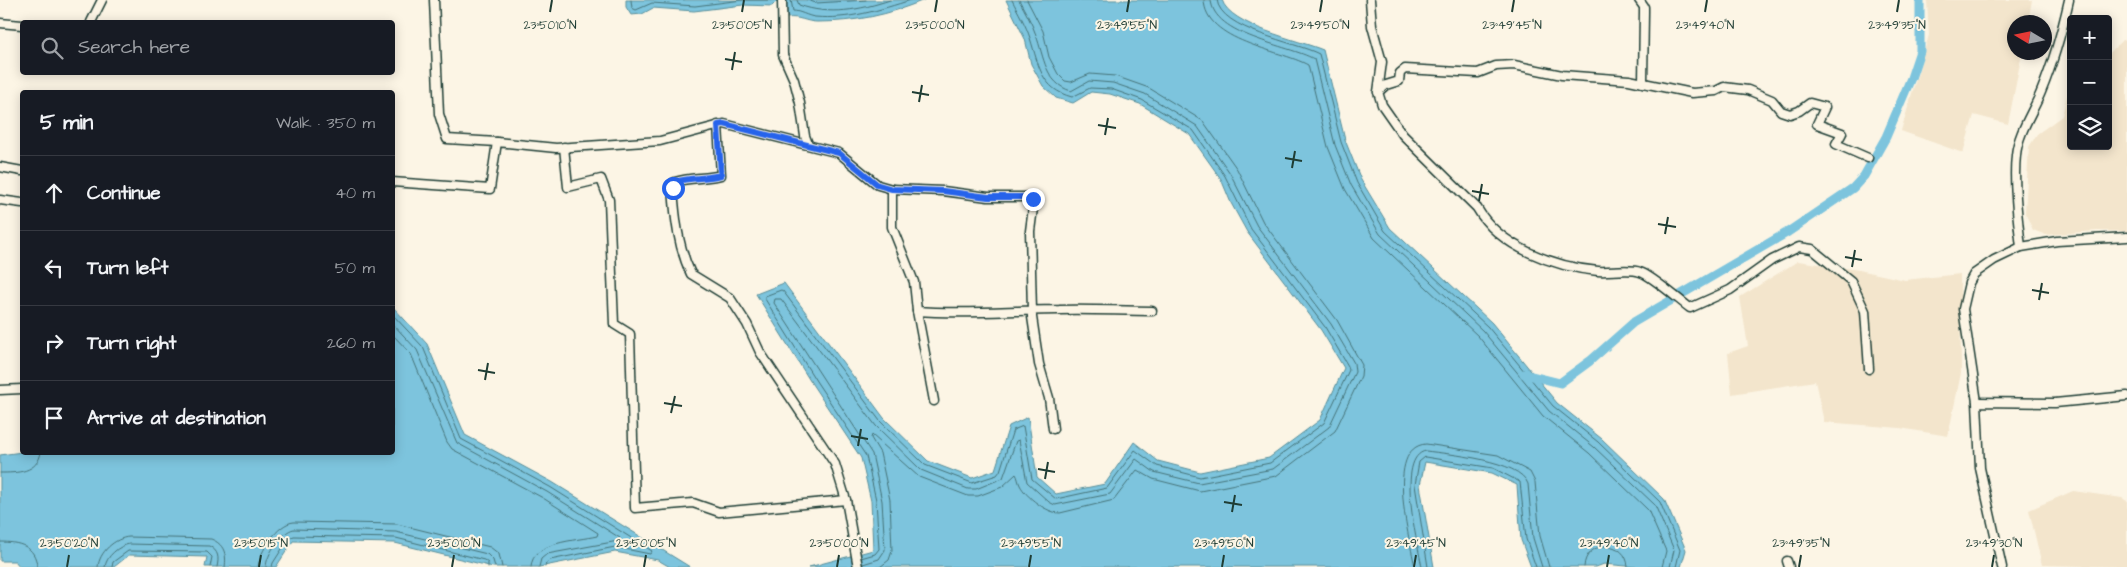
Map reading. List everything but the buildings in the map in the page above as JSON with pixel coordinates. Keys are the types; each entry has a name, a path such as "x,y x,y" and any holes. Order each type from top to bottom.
{"street":[{"path":"92,20 102,0"},
{"path":"434,0 439,114 447,139 564,148 660,140 724,124 839,153 878,185 892,189 943,191 988,197 1032,197 1033,208 1030,231 1032,311 1039,364 1049,398 1053,429"},
{"path":"782,0 783,55 794,80 808,144"},
{"path":"1370,0 1372,26 1382,62 1378,92 1382,105 1403,135 1477,208 1484,221 1494,230 1531,254 1565,266 1599,271 1640,271 1690,308 1730,290 1772,260 1800,246 1812,248 1850,281 1865,312 1869,369"},
{"path":"1639,0 1644,8 1643,83"},
{"path":"2021,247 2016,155 2022,130 2044,84 2069,0"},
{"path":"0,23 20,25"},
{"path":"1378,92 1386,85 1399,81 1400,73 1405,69 1478,72 1505,64 1528,66 1562,75 1643,83 1692,93 1716,91 1724,87 1748,90 1772,100 1781,111 1790,114 1799,111 1810,103 1825,106 1817,124 1842,133 1836,144 1868,158"},
{"path":"718,125 721,175 710,178 680,180 675,182 673,188 677,232 687,267 691,274 730,298 747,324 760,352 835,464 846,500 858,567"},
{"path":"395,182 490,189 497,142"},
{"path":"564,148 568,187 601,179 609,200 614,324 630,334 635,508 693,503 719,512 846,500"},
{"path":"0,167 20,171"},
{"path":"892,189 892,227 914,282 917,311 934,401"},
{"path":"0,200 20,203"},
{"path":"2002,567 1980,468 1977,402 1964,309 1967,291 1974,274 1994,260 2021,247 2057,241 2127,237"},
{"path":"917,311 942,313 1152,311"},
{"path":"0,390 20,389"},
{"path":"1977,402 2055,403 2127,396"}],"shaded area":[{"path":"1927,0 2032,0 2029,15 2007,15 2007,60 2021,60 2008,124 1974,115 1963,153 1901,131 1929,35"},
{"path":"2122,40 2127,41 2127,231 2046,235 2033,230 2025,213 2029,147 2037,134 2062,116 2067,97 2067,150 2112,150 2112,51"},
{"path":"1798,261 1859,270 1905,280 1960,274 1961,373 1948,436 1900,428 1824,422 1815,381 1732,394 1728,353 1748,346 1740,297"},
{"path":"2073,491 2122,498 2127,501 2127,567 2042,565 2029,510"}],"water":[{"path":"626,0 778,0 772,6 743,5 694,11 653,8 642,14 631,15 626,7"},
{"path":"786,0 924,0 872,17 845,21 817,22 787,18"},
{"path":"1006,0 1222,0 1228,9 1251,25 1323,50 1345,140 1361,180 1390,228 1492,323 1557,403 1602,439 1664,499 1686,550 1681,567 1637,567 1604,564 1596,567 1531,567 1521,540 1517,485 1492,473 1425,462 1420,485 1434,567 809,567 873,550 871,501 861,458 756,294 784,283 884,418 928,461 972,478 995,470 1009,426 1028,417 1037,477 1056,494 1105,484 1134,442 1158,461 1200,472 1269,458 1320,420 1344,368 1321,330 1247,232 1231,203 1221,179 1189,134 1140,104 1110,94 1091,92 1073,103 1056,98 1043,86 1031,64 1025,39"},
{"path":"395,309 427,344 465,435 552,482 690,567 670,567 658,560 615,552 539,567 493,567 395,543 293,541 276,567 205,567 207,557 129,555 114,567 20,567 15,561 0,561 0,455 20,452 20,455 395,455"}],"waterway":[{"path":"1524,374 1560,383 1590,361 1634,322 1788,232 1853,188 1864,176 1886,137 1911,78 1920,51 1920,0"}],"route":[{"path":"673,188 675,182 680,180 710,178 721,175 722,162 718,125 724,124 758,131 839,153 878,185 892,189 943,191 988,197 1032,197 1033,199"}]}
